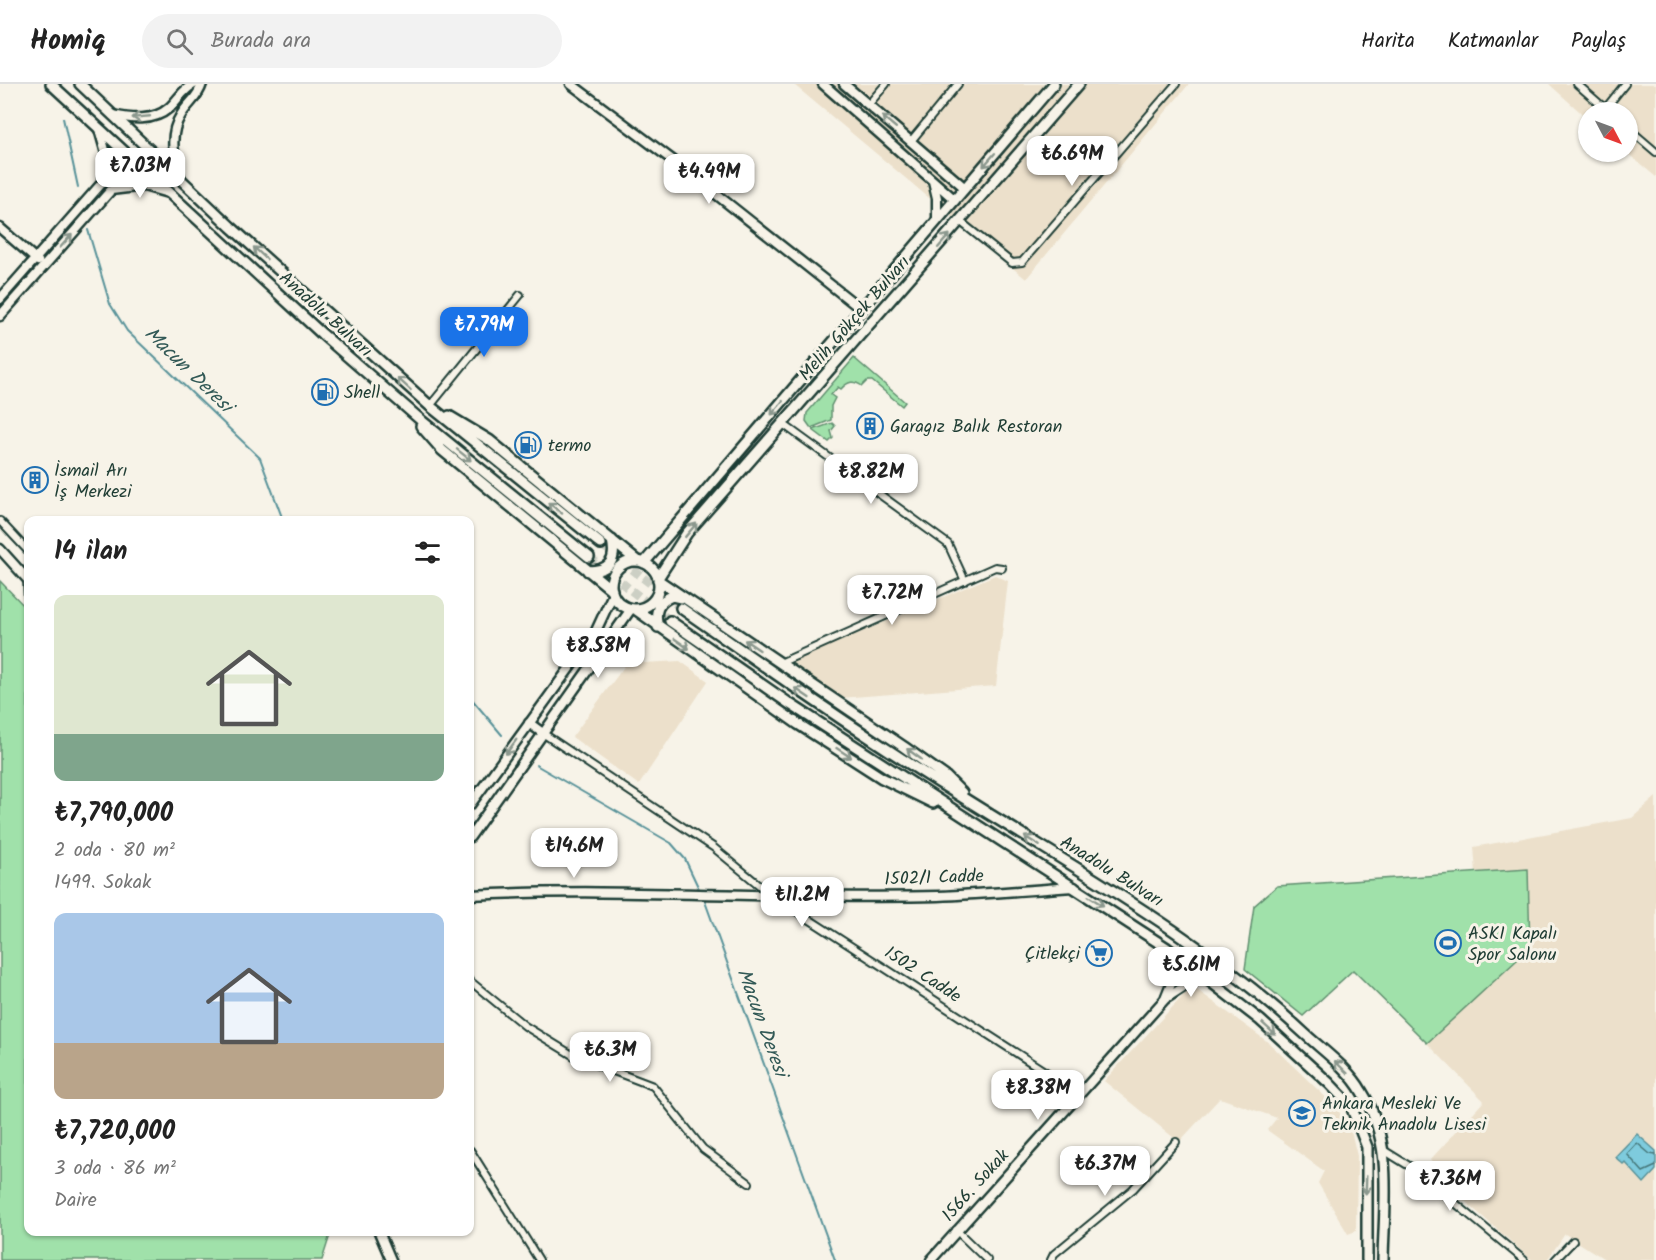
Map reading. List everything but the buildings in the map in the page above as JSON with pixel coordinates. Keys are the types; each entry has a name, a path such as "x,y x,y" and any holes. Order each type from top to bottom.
{"main road":[{"name":"Anadolu Bulvarı","path":"51,84 401,403 589,557"},
{"name":"Anadolu Bulvarı","path":"80,84 181,180 432,408 601,544"},
{"name":"Melih Gökçek Bulvarı","path":"641,562 1054,84"},
{"name":"Melih Gökçek Bulvarı","path":"658,579 687,533 961,222 1079,84"},
{"path":"965,188 980,200"},
{"path":"955,200 969,212"},
{"path":"401,403 442,450 588,571 612,592 617,601 633,609 798,724 882,777 958,813"},
{"path":"432,408 489,440 641,562 684,604"},
{"path":"588,571 609,567 614,560 612,540"},
{"path":"612,592 613,576 617,570 623,565 641,562"},
{"path":"633,609 653,600 658,579"},
{"path":"658,627 656,611 660,603 672,596 780,663 946,777 975,805"},
{"name":"Anadolu Bulvarı","path":"684,604 783,680 975,805 1157,918 1280,1011 1346,1072 1362,1090 1378,1120 1385,1151 1383,1260"},
{"name":"Anadolu Bulvarı","path":"670,621 790,704 1074,887 1181,959 1260,1020 1351,1106 1367,1147 1367,1260"}],"street":[{"path":"113,115 139,119 168,109 194,84"},
{"path":"181,180 174,151 176,126 180,116 199,94 202,84"},
{"path":"571,84 683,168 861,309"},
{"path":"823,84 955,200"},
{"path":"844,84 965,188"},
{"path":"868,105 886,84"},
{"path":"911,141 958,84"},
{"path":"961,222 1012,263 1022,262 1174,87 1166,84"},
{"path":"1576,84 1597,102"},
{"path":"1613,102 1625,84"},
{"path":"0,299 102,183 106,170 105,148 99,128"},
{"path":"1638,137 1656,152"},
{"path":"1650,147 1656,140"},
{"path":"933,181 937,198 937,220"},
{"path":"0,316 111,190 144,186 168,193"},
{"path":"77,211 86,218"},
{"path":"0,228 44,266"},
{"path":"432,408 520,295"},
{"path":"783,424 948,544 964,581"},
{"path":"0,521 24,547"},
{"path":"0,549 24,575"},
{"path":"780,663 995,567 1002,567"},
{"path":"474,799 595,633 612,592"},
{"path":"474,831 633,609"},
{"path":"529,723 544,734"},
{"name":"1502 Cadde","path":"544,734 713,847 770,894 1080,1094"},
{"name":"1502/1 Cadde","path":"474,895 525,892 723,892 938,896 1074,887"},
{"path":"1165,999 1181,959"},
{"path":"1165,999 1202,975"},
{"path":"474,984 525,1026 574,1056 653,1086 703,1149 749,1183"},
{"name":"1566. Sokak","path":"931,1260 1165,999"},
{"path":"1051,1260 1054,1254 1133,1189 1176,1142"},
{"path":"1385,1151 1423,1175 1524,1260"},
{"path":"474,1156 539,1260"},
{"path":"956,1230 987,1260"},
{"path":"381,1236 391,1260"},
{"path":"1555,1260 1573,1241"}],"shaded area":[{"path":"793,84 1189,84 1026,279"},
{"path":"1549,84 1656,84 1656,177 1638,162 1638,102 1578,102 1578,110"},
{"path":"995,575 1008,581 996,686 840,698 788,663"},
{"path":"680,661 708,681 639,785 572,737 626,664"},
{"path":"1656,797 1656,1260 1606,1260 1565,1234 1547,1260 1532,1260 1450,1188 1430,1160 1484,1101 1427,1043 1530,948 1528,869 1476,873 1474,847 1632,818"},
{"name":"Ankara Mesleki Ve Teknik Anadolu Lisesi","path":"1192,986 1268,1042 1337,1108 1352,1135 1357,1156 1356,1231 1348,1234 1318,1183 1324,1171 1267,1130 1277,1118 1220,1098 1179,1142 1104,1081"}],"green space":[{"path":"854,358 905,402 902,406 872,381 867,381 862,386 851,382 841,389 838,387 831,395 835,398 831,406 831,420 811,428 806,421 807,413"},
{"path":"832,423 835,426 831,431 833,438 829,442 813,430"},
{"path":"0,581 24,606 24,1236 330,1236 322,1260 0,1260"},
{"path":"1528,869 1530,948 1427,1043 1353,970 1303,1016 1245,969 1254,906 1277,886"}],"water":[{"path":"1637,1134 1656,1151 1656,1170 1644,1183 1625,1162 1623,1164 1615,1157"}],"waterway":[{"name":"Macun Deresi","path":"63,118 78,187"},
{"name":"Macun Deresi","path":"88,230 110,304 127,331 260,458 282,516"},
{"name":"Macun Deresi","path":"474,702 502,735"},
{"name":"Macun Deresi","path":"536,765 671,843 685,859 700,891"},
{"name":"Macun Deresi","path":"703,896 835,1260"}],"tunnel":[{"path":"601,544 681,608"},
{"path":"589,557 670,621"}],"place":[{"name":"Shell","path":"325,392"},
{"name":"Garagız Balık Restoran","path":"870,426"},
{"name":"termo","path":"528,445"},
{"name":"İsmail Arı İş Merkezi","path":"35,480"},
{"name":"ASKI Kapalı Spor Salonu","path":"1448,943"},
{"name":"Çitlekçi","path":"1099,953"},
{"name":"Ankara Mesleki Ve Teknik Anadolu Lisesi","path":"1302,1113"}]}
